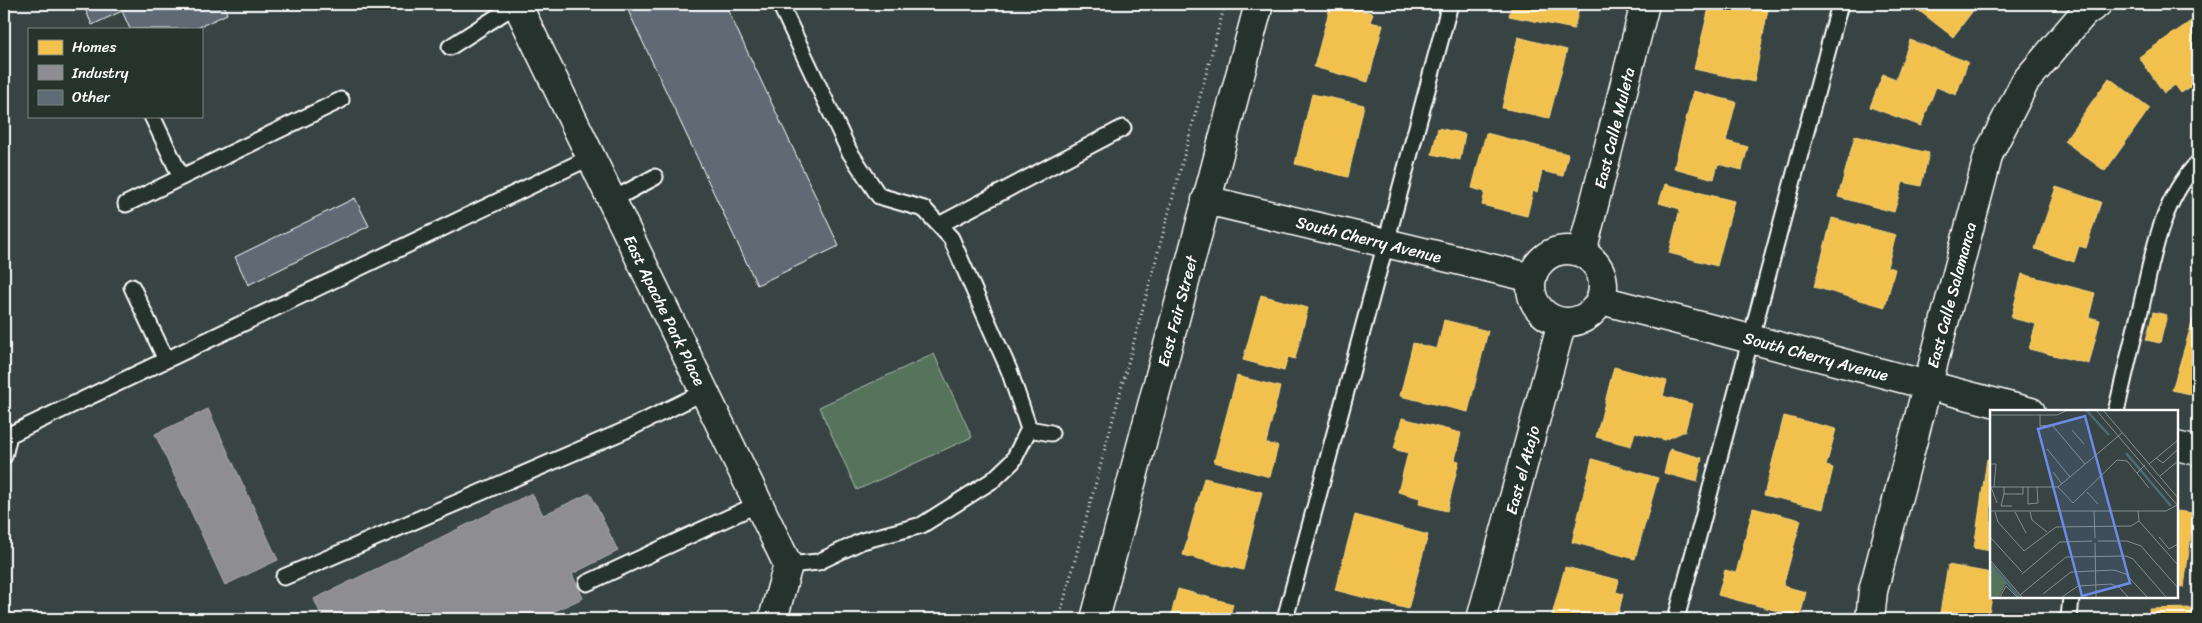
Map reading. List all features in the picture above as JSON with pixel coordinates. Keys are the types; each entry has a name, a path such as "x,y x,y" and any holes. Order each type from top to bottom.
{"street":[{"name":"East Apache Park Place","path":"517,4 788,566"},
{"name":"East Fair Street","path":"1095,619 1259,4"},
{"name":"East Calle Muleta","path":"1582,252 1645,4"},
{"name":"East Calle Salamanca","path":"1870,619 1873,591 1926,385 1989,153 2024,82 2084,13 2098,4"},
{"name":"South Cherry Avenue","path":"1206,200 1532,278"},
{"path":"1566,250 1582,252 1595,263 1603,278 1604,289 1601,300 1595,310 1585,318 1574,322 1562,322 1551,318 1541,311 1534,302 1531,290 1532,278 1542,260 1551,253 1566,250"},
{"name":"South Cherry Avenue","path":"1601,300 2023,410"},
{"name":"East el Atajo","path":"1481,619 1562,322"},
{"path":"2177,446 2198,451"},
{"path":"773,619 788,566"}],"lane":[{"path":"450,47 517,4"},
{"path":"780,4 849,151 879,196 924,209 951,238 1009,370 1029,429 1013,461 1000,474 922,524 862,541 818,562 788,566"},
{"path":"1285,619 1450,4"},
{"path":"1676,619 1840,4"},
{"path":"126,204 340,100"},
{"path":"153,118 181,177"},
{"path":"939,224 1123,128"},
{"path":"4,456 9,435 591,157"},
{"path":"2116,410 2157,239 2173,200 2198,163"},
{"path":"612,200 655,177"},
{"path":"132,287 166,360"},
{"path":"284,577 626,430 704,392"},
{"path":"1029,429 1051,433"},
{"path":"587,583 758,504"},
{"path":"2069,619 2071,598"}],"path":[{"path":"1059,619 1225,4"}],"green space":[{"path":"934,354 972,437 857,490 819,407"}],"building: Homes":[{"path":"1331,4 1373,13 1370,22 1383,25 1368,82 1314,67"},
{"path":"1512,4 1580,4 1574,29 1509,16"},
{"path":"1710,4 1769,4 1754,82 1694,69"},
{"path":"1920,4 1978,4 1953,37 1917,9"},
{"path":"2197,17 2198,82 2181,93 2175,85 2164,93 2139,57"},
{"path":"1518,37 1567,50 1549,118 1502,108"},
{"path":"1910,40 1968,62 1956,95 1936,87 1921,126 1870,107 1883,74 1896,79"},
{"path":"2109,78 2150,108 2105,171 2064,141"},
{"path":"1693,91 1736,102 1726,141 1748,147 1742,170 1718,164 1714,179 1674,168"},
{"path":"1312,94 1364,105 1348,177 1295,164"},
{"path":"1438,128 1465,134 1460,160 1432,154"},
{"path":"1486,133 1568,154 1563,176 1542,171 1537,192 1533,191 1527,216 1482,205 1485,192 1472,188"},
{"path":"1855,136 1929,153 1921,186 1903,182 1894,212 1838,197"},
{"path":"1665,184 1734,201 1717,266 1669,253 1680,209 1659,203"},
{"path":"2056,187 2101,202 2086,248 2079,246 2074,262 2035,249"},
{"path":"1832,218 1896,235 1887,267 1895,269 1885,307 1814,287"},
{"path":"2022,274 2095,293 2089,317 2100,320 2089,364 2029,349 2036,324 2011,318"},
{"path":"1261,295 1308,308 1295,359 1288,357 1284,371 1243,360"},
{"path":"2153,312 2167,315 2160,343 2146,340"},
{"path":"2194,316 2198,317 2198,396 2172,390"},
{"path":"1444,320 1488,331 1468,412 1400,396 1413,343 1437,349"},
{"path":"1614,367 1667,381 1663,396 1692,404 1685,431 1665,440 1635,432 1631,446 1596,437"},
{"path":"1237,376 1280,387 1266,443 1278,446 1270,477 1214,462"},
{"path":"1784,416 1836,429 1826,466 1833,468 1823,509 1764,495"},
{"path":"1402,418 1461,433 1455,460 1459,461 1447,511 1419,504 1420,498 1398,492 1408,453 1394,449"},
{"path":"1670,449 1702,458 1697,482 1664,473"},
{"path":"1592,459 1658,478 1635,559 1572,542"},
{"path":"1987,459 1990,460 1990,551 1974,548"},
{"path":"1204,478 1262,492 1243,570 1183,555"},
{"path":"1753,508 1801,520 1783,586 1806,592 1800,617 1718,595 1725,570 1736,573"},
{"path":"2177,511 2194,513 2184,587 2177,586"},
{"path":"1355,515 1428,535 1408,609 1335,590"},
{"path":"1948,565 1990,573 1990,598 1992,598 1988,619 1939,619"},
{"path":"1565,567 1619,580 1616,592 1623,594 1617,619 1551,619"},
{"path":"1178,589 1233,604 1229,619 1170,619"},
{"path":"2193,608 2193,619 2150,619 2149,609"}],"building: Industry":[{"path":"208,409 278,560 225,585 155,434"},
{"path":"532,493 543,515 590,493 618,551 572,574 583,598 538,619 323,619 314,599"}],"building: Other":[{"path":"83,4 224,4 227,14 197,28 130,28 122,11 92,25"},
{"path":"625,4 725,4 839,246 757,285"},
{"path":"355,198 369,226 248,285 235,257"}]}
